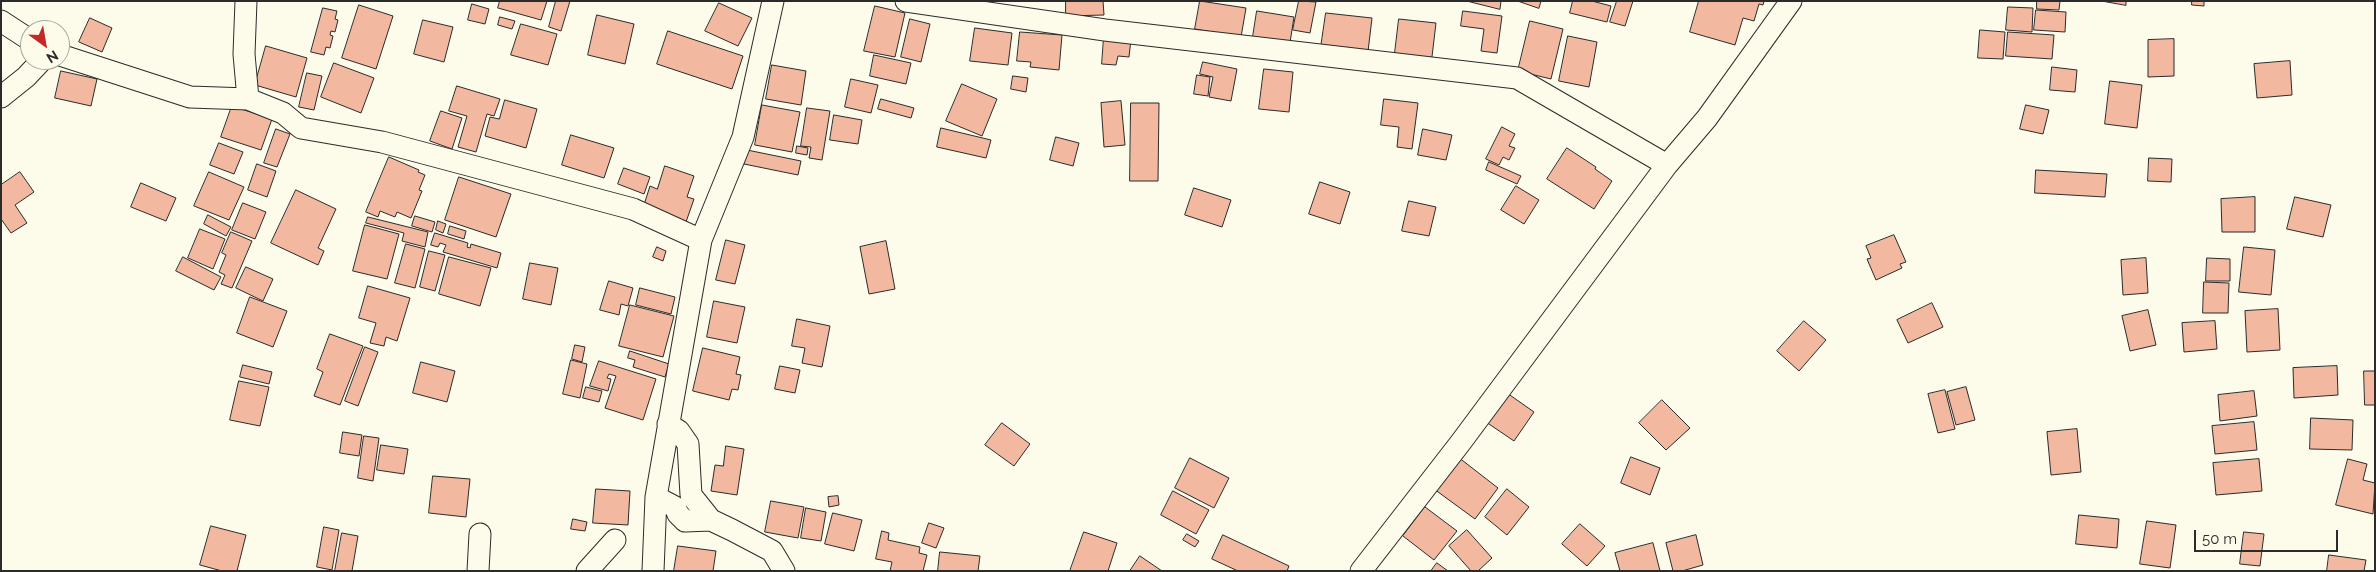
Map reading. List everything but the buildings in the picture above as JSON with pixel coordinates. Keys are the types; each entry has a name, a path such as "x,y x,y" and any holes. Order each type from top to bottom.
{"street":[{"path":"246,1 244,54 248,99"},
{"path":"653,571 656,497 701,240 743,137 773,1"},
{"path":"906,1 1105,30 1516,78 1667,165"},
{"path":"1361,571 1461,442 1667,165 1707,118 1791,1"},
{"path":"1,21 20,33"},
{"path":"70,58 190,97 248,99 283,113 301,128 382,142 633,209 701,240"},
{"path":"1,97 33,70"},
{"path":"668,424 679,431 688,444 692,496 711,520 772,551 784,571"},
{"path":"656,497 675,507 678,514 685,521 711,520"},
{"path":"478,571 480,534"},
{"path":"587,571 615,540"}]}
